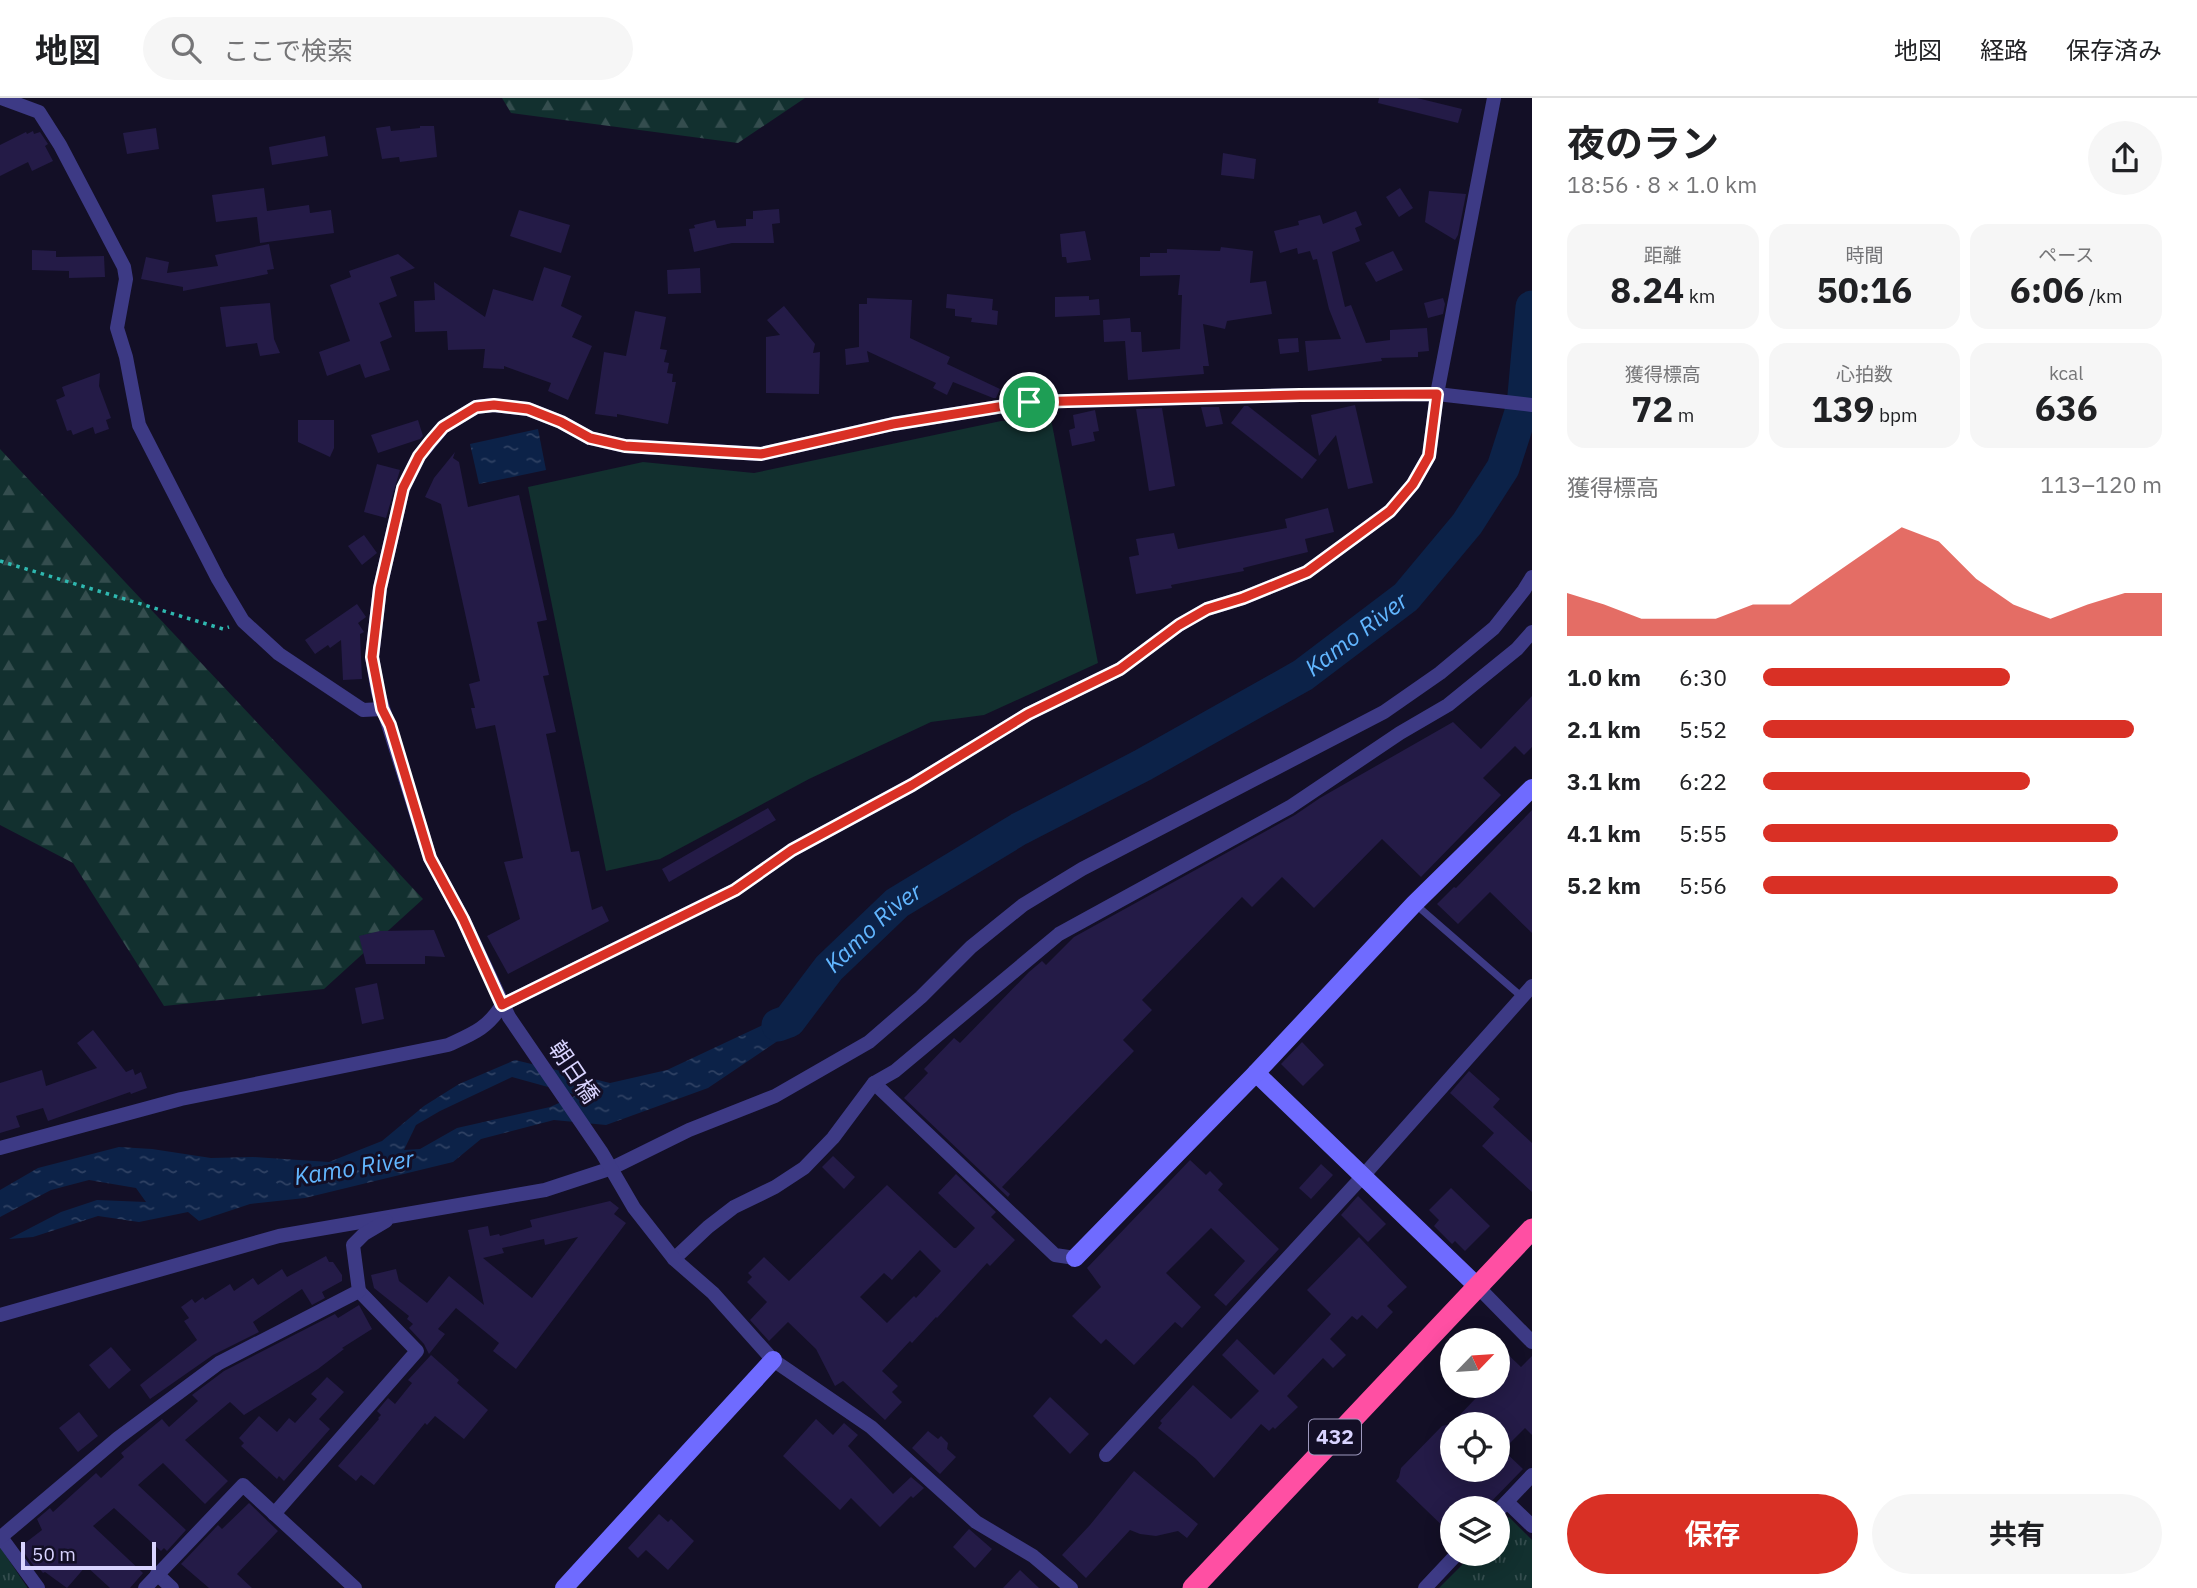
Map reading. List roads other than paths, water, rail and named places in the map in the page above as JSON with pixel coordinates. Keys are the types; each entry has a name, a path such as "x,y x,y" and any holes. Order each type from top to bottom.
{"highway":[{"name":"432","path":"1193,1588 1532,1229"}],"street":[{"path":"2,98 39,112 60,145 124,267 126,279 117,328 127,357 139,425 218,579 243,621 279,654 363,710 382,709"},
{"path":"0,1148 181,1099 448,1045 477,1031 506,1011 735,890 792,850 912,785 1028,714 1120,669 1179,625 1207,609 1243,598 1307,572 1390,511 1413,484 1429,456 1443,395 1494,98"},
{"name":"朝日橋","path":"1071,1588 1033,1556 976,1522 871,1427 773,1360 713,1293 674,1259 634,1208 612,1168 506,1011 463,919 430,858 390,725 382,709 372,657 380,588 403,488 419,456 443,427 476,407 494,405 528,409 561,422 590,438 625,446 761,454 893,424 1029,402 1300,395 1443,395 1532,405"},
{"path":"0,1315 279,1236 545,1190 612,1168 689,1130 775,1096 869,1042 921,997 971,947 1023,905 1082,869 1384,712 1440,673 1494,628 1532,577"},
{"path":"674,1259 734,1207 775,1188 804,1168 833,1138 874,1083 895,1071 1059,934 1290,807 1400,733 1448,705 1517,649 1532,632"},
{"path":"874,1083 1055,1255 1075,1258 1256,1073 1414,904 1532,788"},
{"path":"1106,1455 1363,1176 1527,992"},
{"path":"1256,1073 1532,1342"},
{"path":"274,1514 417,1351 359,1291 354,1245 364,1234 394,1216"},
{"path":"38,1588 0,1536 118,1438 219,1363 359,1291"},
{"path":"564,1588 773,1360"},
{"path":"1510,1499 1532,1475"},
{"path":"145,1588 243,1485 355,1588"},
{"path":"1510,1511 1532,1526"},
{"path":"1425,1588 1446,1566"},
{"path":"158,1574 172,1588"}],"lane":[{"path":"1414,904 1527,992"}],"water":[{"path":"538,429 546,470 479,484 470,444"},
{"path":"809,994 797,1028 708,1088 606,1125 554,1120 481,1139 453,1162 305,1198 250,1204 199,1221 188,1212 139,1222 98,1216 33,1237 9,1239 61,1212 97,1200 146,1202 136,1188 89,1180 51,1190 0,1217 0,1190 38,1168 119,1147 211,1158 253,1157 329,1162 382,1141 424,1106 459,1084 515,1060 610,1083 667,1070 784,1015","holes":["512,1077 577,1095 550,1107 457,1128 420,1149 404,1150 416,1125"]}],"waterway":[{"name":"Kamo River","path":"778,1025 789,1021 829,968 897,903 1019,829 1143,765 1303,675 1406,597 1467,524 1503,468 1523,406 1532,307"}]}
